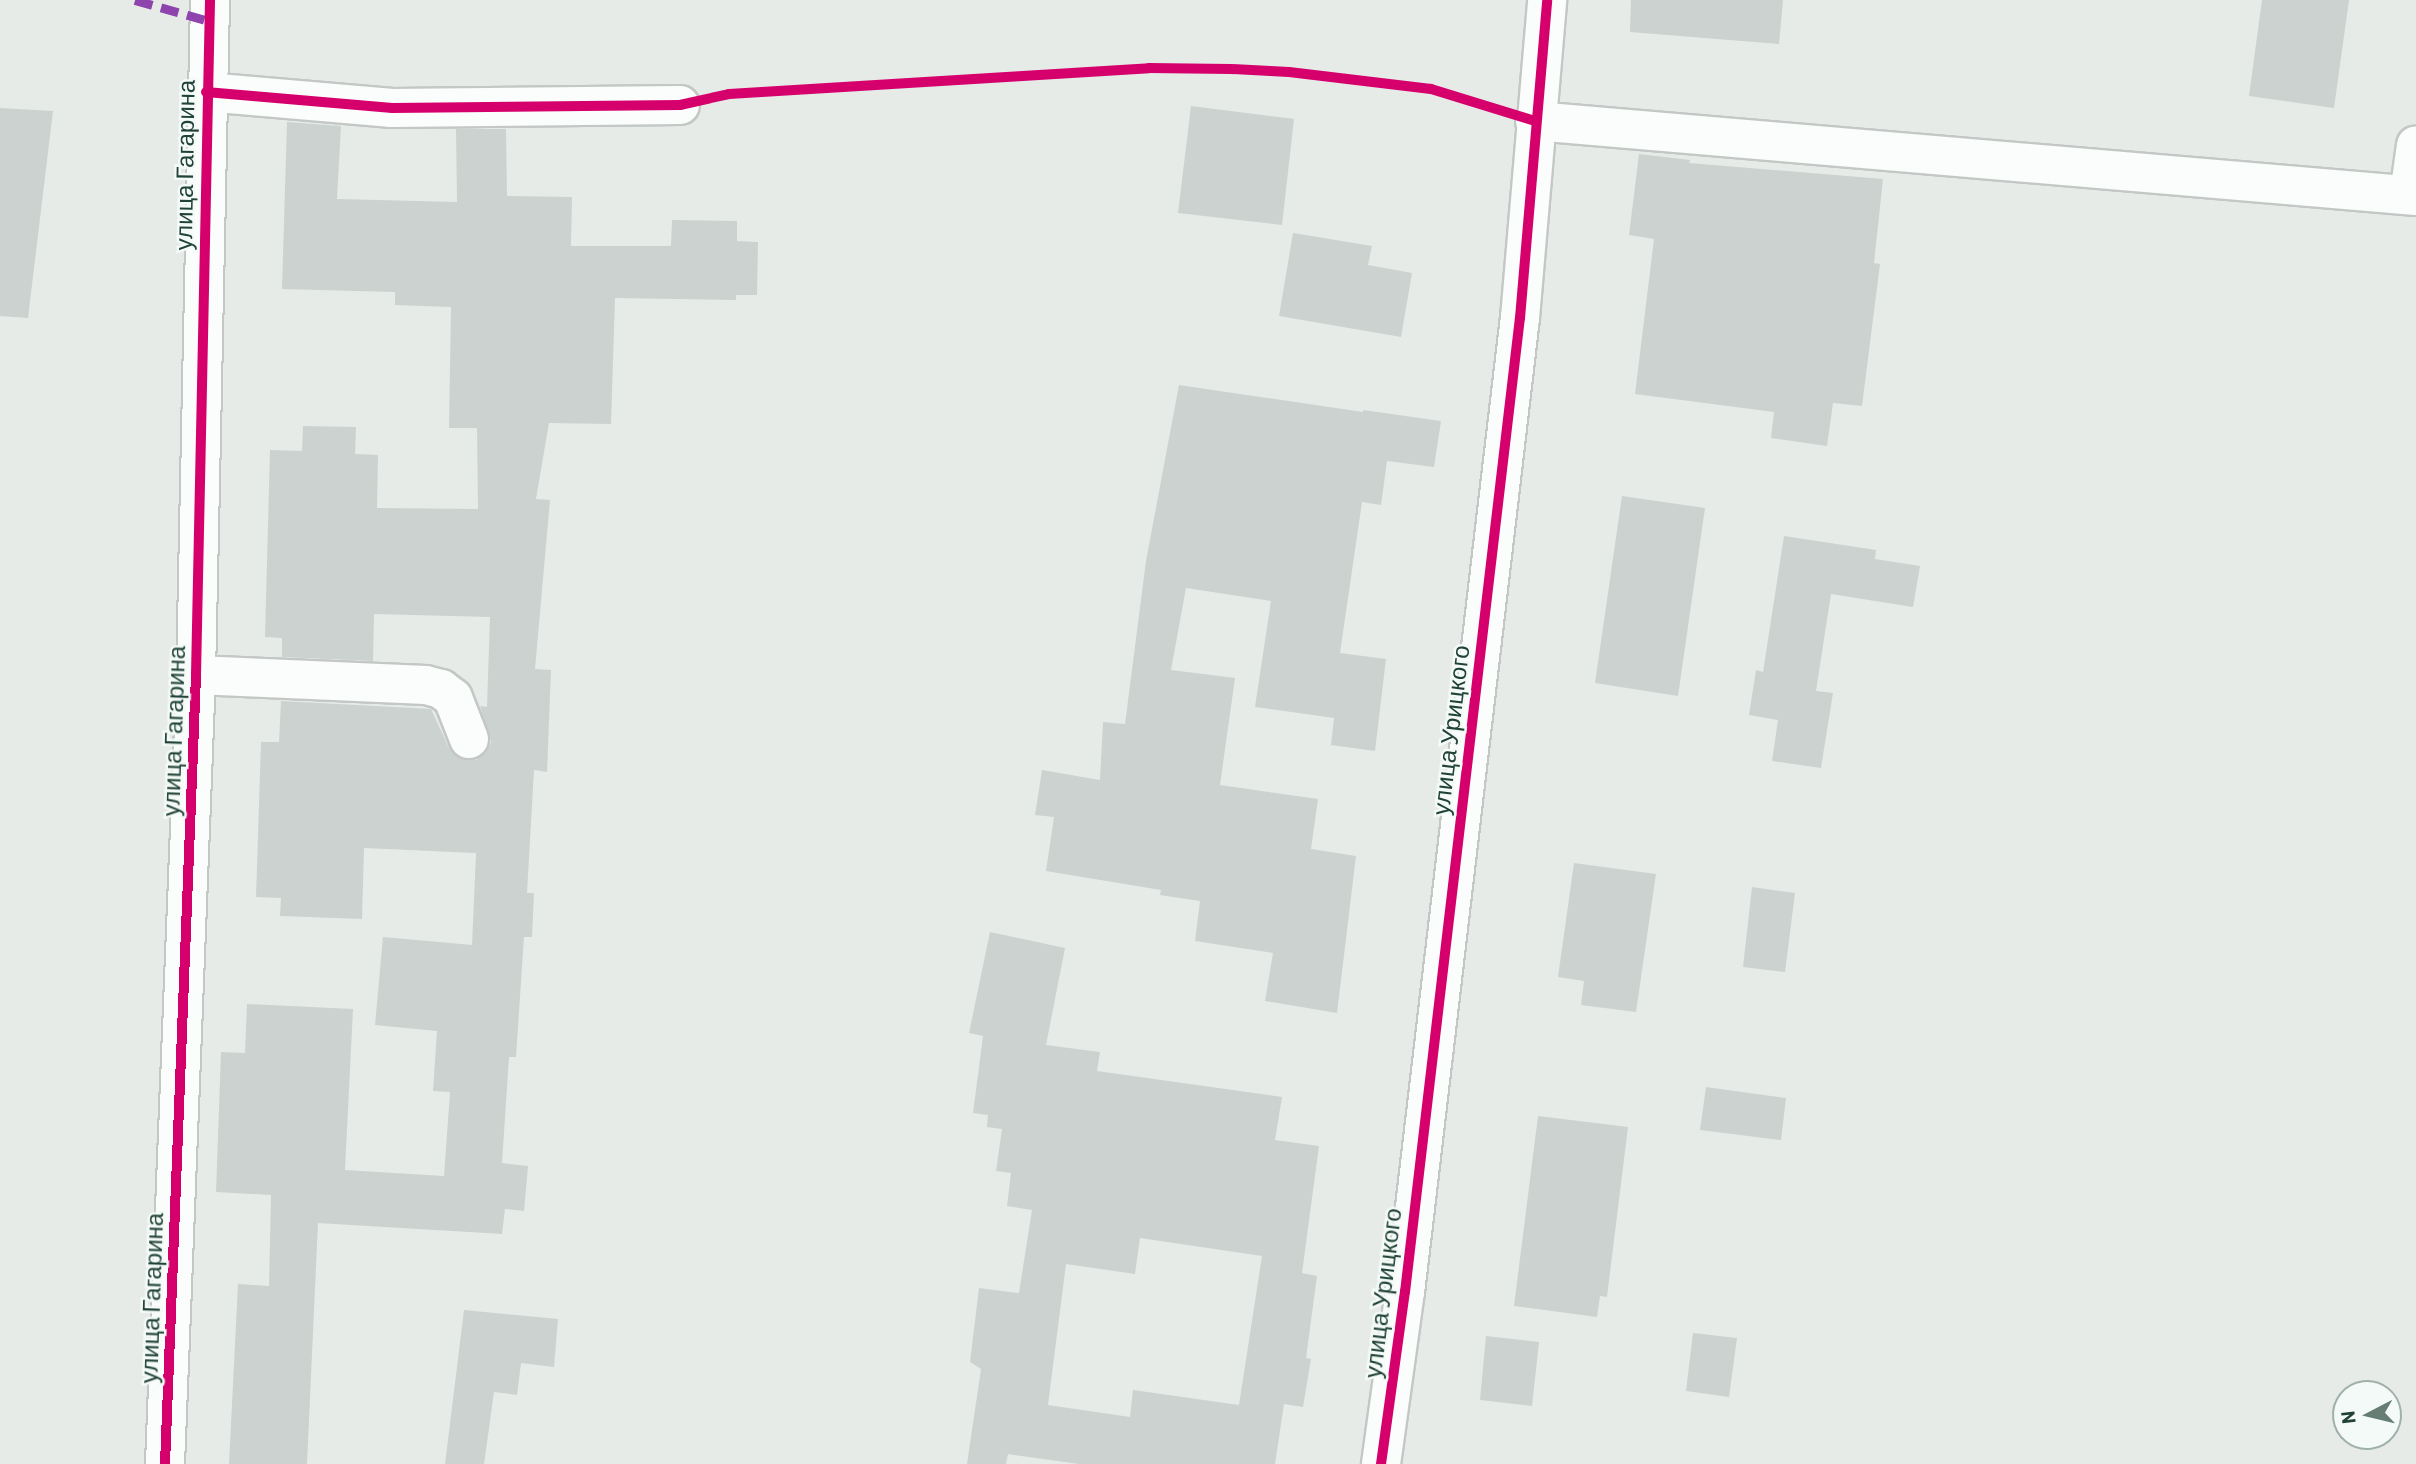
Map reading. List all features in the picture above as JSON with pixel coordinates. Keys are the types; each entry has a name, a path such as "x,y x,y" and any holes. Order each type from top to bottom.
{"street":[{"name":"улица Гагарина","path":"165,1464 196,675 210,0"},
{"name":"улица Урицкого","path":"1381,1464 1406,1278 1520,318 1546,0"},
{"path":"206,92 392,108 680,105"},
{"path":"1535,121 2412,195 2416,145"},
{"path":"196,675 426,685 441,689 453,698 469,739"}],"building":[{"path":"1631,0 1783,0 1779,44 1630,32"},
{"path":"2262,0 2349,0 2334,108 2249,96"},
{"path":"1191,106 1294,119 1282,225 1178,213"},
{"path":"0,108 53,111 28,318 0,316"},
{"path":"287,122 341,126 337,199 457,202 456,129 506,129 507,196 572,197 571,246 671,246 672,220 737,221 737,241 758,242 757,295 736,295 736,300 615,298 611,424 549,423 536,499 550,500 535,669 551,670 547,772 534,770 527,893 534,893 532,937 524,937 516,1057 509,1057 502,1163 528,1166 524,1211 505,1209 502,1234 318,1223 307,1464 229,1464 238,1284 269,1286 271,1195 216,1192 221,1052 245,1053 247,1004 353,1009 345,1170 444,1176 450,1092 433,1091 437,1031 375,1025 383,937 472,945 476,853 364,848 362,919 280,916 281,898 256,897 261,742 279,742 281,701 431,709 449,748 456,756 465,760 476,760 486,753 491,742 480,706 487,707 490,617 374,614 373,661 282,657 282,638 265,637 270,450 302,451 303,426 356,427 355,454 378,455 377,508 478,509 477,428 449,428 451,307 395,305 395,292 282,289"},
{"path":"1639,154 1690,160 1689,163 1883,179 1874,263 1880,264 1862,406 1833,403 1827,446 1771,438 1774,412 1635,394 1654,239 1629,235"},
{"path":"1293,233 1372,246 1368,265 1412,273 1401,337 1279,316"},
{"path":"1179,385 1441,421 1434,467 1387,461 1381,505 1362,502 1340,653 1386,659 1375,751 1331,745 1334,718 1255,707 1271,601 1186,588 1171,670 1235,678 1220,785 1318,799 1311,849 1356,856 1337,1013 1265,1001 1273,953 1195,941 1200,901 1160,895 1161,890 1046,871 1054,817 1035,815 1042,770 1100,780 1103,722 1125,724 1146,561"},
{"path":"1622,496 1705,508 1678,696 1595,683"},
{"path":"1784,536 1876,550 1875,559 1920,566 1913,607 1831,594 1816,691 1833,693 1821,768 1772,761 1778,720 1749,715 1756,670 1763,672"},
{"path":"1574,863 1656,874 1636,1012 1581,1005 1584,981 1558,977"},
{"path":"1752,887 1795,893 1785,972 1743,967"},
{"path":"990,932 1065,948 1046,1045 1100,1052 1097,1071 1282,1097 1275,1140 1319,1146 1302,1273 1317,1276 1306,1358 1311,1359 1303,1407 1284,1404 1275,1464 1079,1464 1008,1454 1006,1464 967,1464 981,1369 970,1362 979,1288 1019,1293 1032,1210 1007,1206 1011,1173 996,1171 1002,1129 987,1127 988,1115 973,1113 983,1036 969,1033","holes":["1140,1238 1262,1256 1239,1405 1133,1390 1130,1417 1048,1405 1066,1264 1135,1274"]},
{"path":"1706,1087 1786,1098 1781,1140 1700,1130"},
{"path":"1538,1116 1628,1127 1607,1297 1600,1296 1597,1317 1514,1306"},
{"path":"464,1310 558,1319 554,1367 521,1363 517,1395 494,1392 484,1464 445,1464"},
{"path":"1693,1333 1737,1338 1729,1397 1686,1391"},
{"path":"1486,1336 1539,1342 1532,1406 1480,1400"}],"marked path":[{"path":"135,0 209,21"}],"cycle path":[{"path":"165,1464 196,675 210,0"},
{"path":"1381,1464 1405,1292 1520,318 1547,0"},
{"path":"206,92 392,108 680,105 729,94 1149,68 1231,69 1289,72 1431,89 1535,121"}]}
